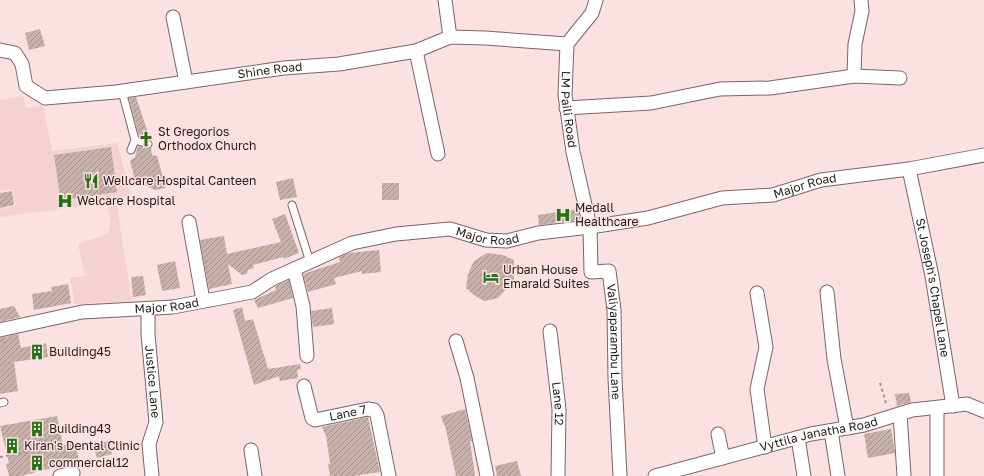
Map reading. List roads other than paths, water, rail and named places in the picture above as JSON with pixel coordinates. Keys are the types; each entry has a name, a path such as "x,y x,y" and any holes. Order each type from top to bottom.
{"street":[{"path":"445,0 450,37"},
{"path":"567,44 592,13 596,0"},
{"path":"854,76 855,44 862,11 861,0"},
{"path":"173,17 186,82"},
{"name":"Shine Road","path":"0,50 15,53 22,64 26,86 45,98 122,91 284,68 339,64 416,52 450,37 567,44"},
{"name":"LM Paili Road","path":"567,44 566,108 573,152 590,227"},
{"path":"416,52 438,154"},
{"path":"566,108 651,103 720,89 770,88 854,76 900,78"},
{"name":"Major Road","path":"0,330 82,312 173,307 203,300 252,292 272,279 352,243 396,234 450,229 486,240 507,241 538,233 648,218 722,198 773,195 821,180 909,169 984,155"},
{"name":"St Joseph's Chapel Lane","path":"909,169 932,276 953,406"},
{"path":"189,222 203,300"},
{"name":"Valiyaparambu Lane","path":"590,227 591,272 609,271 614,310 615,378 620,476"},
{"path":"294,269 303,306 306,356"},
{"path":"828,292 834,359 847,428"},
{"path":"757,293 766,347 757,389 765,447"},
{"name":"Justice Lane","path":"148,309 148,334 156,422 149,444 152,476"},
{"name":"Lane 12","path":"550,331 559,409 558,476"},
{"path":"456,341 467,378 488,476"},
{"name":"Lane 7","path":"304,386 312,418 315,420 368,409 374,410 377,414 389,476"},
{"name":"Vyttila Janatha Road","path":"655,476 688,472 723,458 798,438 864,425 912,410 966,404 984,411"},
{"path":"937,408 937,476"},
{"path":"895,415 904,476"},
{"path":"831,431 838,476"},
{"path":"718,434 723,458"},
{"path":"798,438 804,476"},
{"path":"250,450 255,476"}],"lane":[{"path":"122,91 135,140 131,150"},
{"path":"135,140 148,144"},
{"path":"292,205 310,262"}],"place":[{"name":"St Gregorios Orthodox Church","path":"146,139"},
{"name":"Wellcare Hospital Canteen","path":"91,181"},
{"name":"Welcare Hospital","path":"65,201"},
{"name":"Medall Healthcare","path":"563,215"},
{"name":"Urban House Emarald Suites","path":"491,277"},
{"name":"Building45","path":"37,352"},
{"name":"Building43","path":"37,429"},
{"name":"Kiran's Dental Clinic","path":"12,446"},
{"name":"commercial12","path":"37,463"}]}
